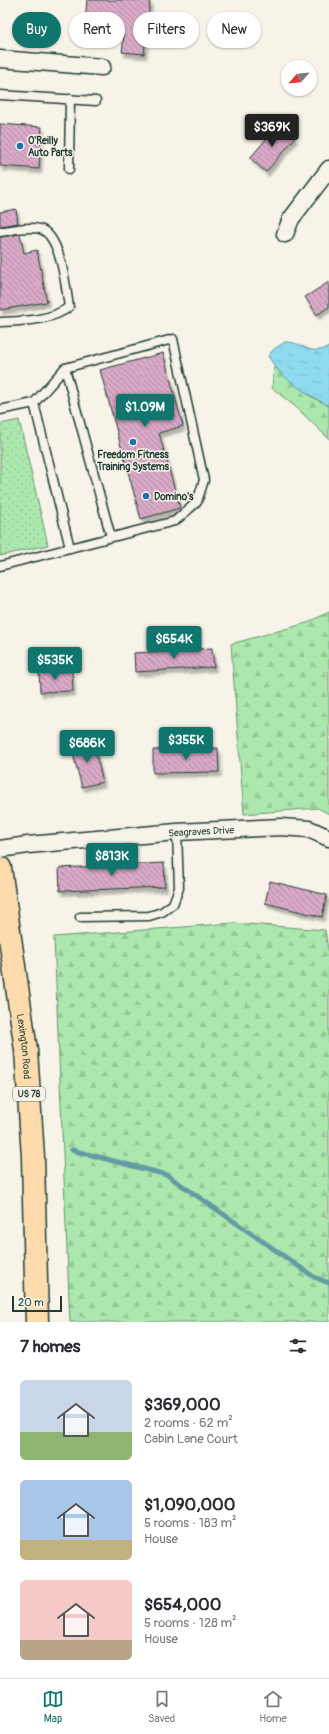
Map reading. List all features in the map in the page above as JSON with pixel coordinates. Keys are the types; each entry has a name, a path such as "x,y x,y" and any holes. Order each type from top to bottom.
{"highway":[{"name":"Lexington Road","path":"0,868 26,1050 33,1157 37,1322"}],"street":[{"path":"0,59 102,67"},
{"path":"285,234 291,218 329,169"},
{"name":"Seagraves Drive","path":"0,849 28,845 177,832 281,827 309,830 329,838"}],"lane":[{"path":"0,95 96,101"},
{"path":"69,169 70,99"},
{"path":"0,232 30,228 42,230 53,240 63,271 69,306 60,314 34,320 0,322"},
{"path":"0,410 34,403 65,368 173,339 204,480 197,502 175,521 0,566"},
{"path":"65,368 112,537"},
{"path":"34,403 70,548"},
{"path":"80,917 149,916 162,912 173,904 179,888 177,832"}],"green space":[{"path":"274,367 310,396 329,406 329,439 297,408 272,388"},
{"path":"19,420 48,545 0,556 0,424"},
{"path":"329,612 329,814 318,808 244,814 231,644 307,623"},
{"path":"234,923 325,930 329,956 329,1322 70,1322 54,937"}],"water":[{"path":"285,342 291,342 311,350 322,350 329,347 329,406 295,385 273,364 268,356 274,349"}],"building":[{"path":"87,0 150,0 149,12 133,12 133,48 145,48 144,54 122,52 122,48 125,48 125,12 86,12"},
{"name":"O'Reilly Auto Parts","path":"0,124 42,127 39,169 0,166"},
{"path":"279,124 295,138 266,172 250,158"},
{"path":"16,209 18,223 0,226 0,212"},
{"path":"20,234 24,253 37,250 47,302 0,310 0,237"},
{"path":"329,282 329,307 317,315 305,297"},
{"path":"163,353 183,426 159,433 180,508 141,519 100,370"},
{"path":"212,648 214,667 135,672 134,653"},
{"path":"58,668 58,672 72,671 73,691 40,692 39,669"},
{"path":"93,742 103,782 82,787 71,747"},
{"path":"218,748 219,772 153,773 153,750"},
{"path":"164,863 165,887 60,891 59,868"},
{"path":"270,881 327,895 322,917 265,903"}],"waterway":[{"path":"72,1150 167,1175 314,1277 329,1283"}],"place":[{"name":"O'Reilly Auto Parts","path":"20,146"},
{"name":"Freedom Fitness Training Systems","path":"133,442"},
{"name":"Domino's","path":"146,496"}]}
